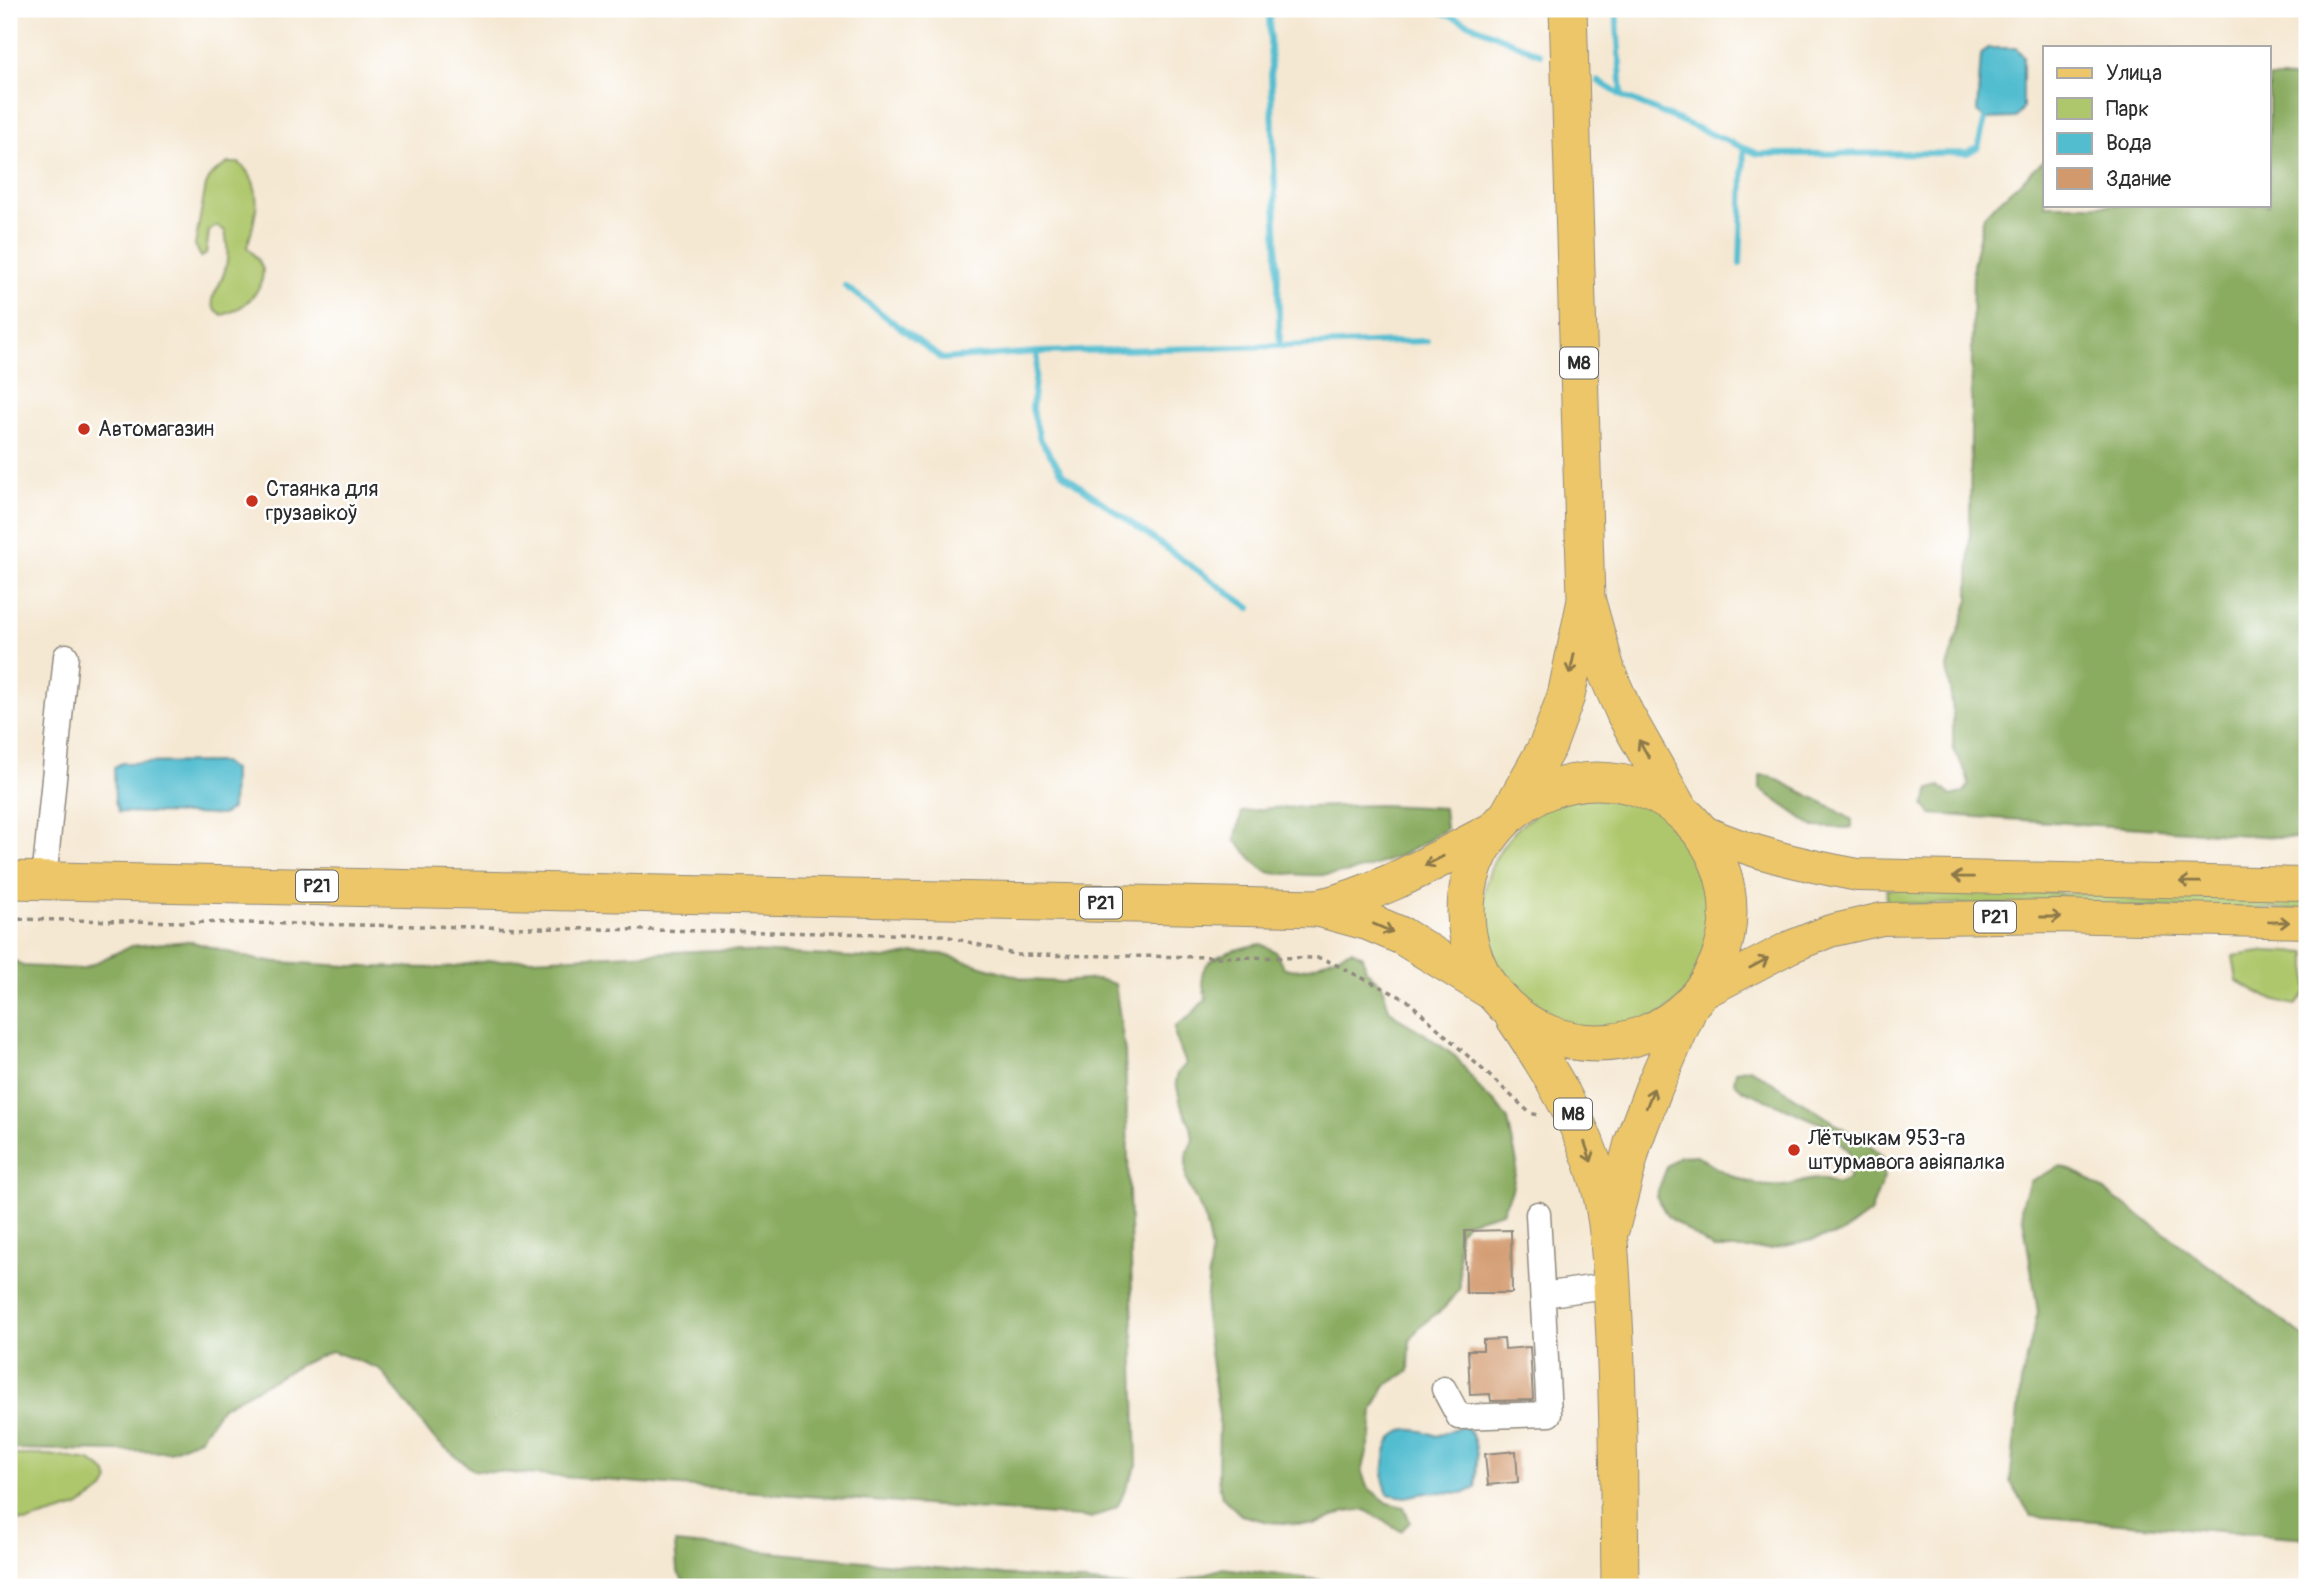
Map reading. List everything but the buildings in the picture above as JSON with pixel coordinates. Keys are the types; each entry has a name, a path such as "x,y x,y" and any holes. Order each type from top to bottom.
{"highway":[{"name":"М8","path":"1568,9 1586,597 1606,673 1625,714 1689,819 1714,852 1722,872 1728,901 1726,937 1709,980 1694,1000 1653,1090 1633,1143 1609,1234"},
{"name":"М8","path":"1586,597 1566,696 1548,745 1531,779 1476,863 1469,882 1466,908 1468,937 1476,961 1562,1092 1599,1182 1609,1234 1612,1285 1620,1587"},
{"name":"М8","path":"1502,823 1532,798 1561,786 1585,781 1612,782 1645,790 1689,819"},
{"name":"Р21","path":"1318,908 1348,901 1379,888 1502,823"},
{"name":"Р21","path":"26,881 1318,908 1369,922 1402,936 1435,954 1500,1000"},
{"name":"М8","path":"1500,1000 1532,1026 1557,1037 1602,1043 1644,1034 1664,1024 1694,1000"}],"main road":[{"name":"Р21","path":"1689,819 1733,845 1807,866 1858,875 2307,884"},
{"name":"Р21","path":"1694,1000 1790,947 1830,931 1882,919 2057,916 2307,922"}],"lane":[{"path":"26,881 66,656"},
{"path":"1444,1389 1459,1417 1549,1414 1538,1214"},
{"path":"1542,1295 1612,1285"}],"path":[{"path":"9,919 942,935 1017,955 1322,958 1407,1000 1530,1113 1557,1119 1574,1116"}],"green space":[{"path":"2270,78 2307,78 2307,839 1931,814 1924,805 1930,789 1940,786 1951,796 1963,793 1969,785 1953,748 1953,711 1947,667 1969,599 1973,265 1984,215 2043,161 2043,206 2270,206"},
{"path":"228,163 239,163 253,181 256,213 247,247 259,261 263,271 259,287 250,300 236,310 222,315 214,308 212,299 226,266 225,231 217,226 209,231 206,254 201,257 195,245 206,185 211,175"},
{"path":"1760,775 1770,776 1828,805 1852,820 1852,828 1814,827 1760,789"},
{"path":"1588,795 1612,795 1656,809 1684,829 1709,868 1716,890 1716,936 1709,958 1684,997 1656,1017 1634,1026 1612,1031 1588,1031 1544,1017 1516,997 1496,969 1487,947 1482,925 1482,901 1496,857 1516,829 1544,809 1566,800"},
{"path":"1381,805 1444,808 1446,829 1411,851 1392,859 1354,871 1334,874 1269,872 1258,866 1235,840 1242,812 1270,808"},
{"path":"1887,889 2307,898 2307,910 1886,903"},
{"path":"189,941 261,961 367,967 442,968 488,961 716,950 885,959 913,953 942,954 1029,980 1062,982 1098,979 1115,984 1125,1052 1137,1465 1117,1507 1092,1518 473,1470 433,1438 380,1369 332,1351 222,1407 200,1438 170,1452 9,1449 9,957 23,966 82,969 131,946"},
{"path":"1261,944 1276,952 1283,967 1291,969 1309,968 1352,950 1363,956 1366,970 1382,985 1389,1009 1456,1057 1508,1120 1517,1163 1512,1190 1502,1212 1467,1222 1458,1234 1460,1288 1444,1308 1420,1326 1410,1341 1409,1371 1385,1386 1373,1410 1371,1437 1362,1472 1367,1487 1388,1503 1404,1507 1410,1522 1401,1531 1365,1510 1345,1512 1314,1525 1268,1522 1241,1515 1222,1497 1218,1479 1219,1416 1205,1316 1211,1250 1204,1216 1186,1180 1186,1156 1193,1140 1176,1082 1178,1073 1186,1064 1175,1035 1175,1026 1189,1017 1206,999 1202,977 1209,963 1225,953"},
{"path":"2268,951 2307,953 2307,992 2295,1005 2268,998 2237,981 2233,956"},
{"path":"1750,1068 1884,1157 1884,1177 1870,1213 1840,1234 1771,1249 1714,1249 1667,1216 1656,1196 1667,1167 1679,1156 1697,1155 1726,1173 1760,1185 1783,1186 1815,1179 1836,1184 1849,1179 1849,1152 1825,1125 1743,1090 1734,1082 1736,1071"},
{"path":"2061,1166 2082,1175 2307,1339 2307,1538 2031,1516 2010,1481 2021,1383 2038,1312 2021,1206 2030,1181"},
{"path":"9,1455 50,1455 90,1461 106,1472 109,1481 104,1490 78,1507 27,1522 9,1519"},
{"path":"675,1543 1135,1587 687,1587 677,1571"},
{"path":"1223,1568 1377,1587 1164,1587"}],"water":[{"path":"1987,48 2016,48 2023,56 2023,108 2016,118 1985,119 1977,112 1981,55"},
{"path":"223,762 233,770 232,808 222,815 119,812 115,801 114,767 122,763"},
{"path":"1466,1427 1474,1440 1477,1456 1475,1488 1465,1493 1431,1492 1405,1497 1388,1494 1384,1467 1393,1437 1407,1430 1437,1436"}],"waterway":[{"path":"845,286 942,359 1038,352 1280,346 1269,9"},
{"path":"1435,9 1540,54"},
{"path":"1616,9 1622,96"},
{"path":"1598,81 1622,96 1758,154 1967,153 1978,147 1985,119"},
{"path":"1740,264 1744,148"},
{"path":"1280,346 1427,341"},
{"path":"1038,352 1032,408 1040,439 1063,474 1250,608"}],"place":[{"name":"Автомагазин","path":"84,429"},
{"name":"Стаянка для грузавікоў","path":"252,501"},
{"name":"Лётчыкам 953-га штурмавога авіяпалка","path":"1794,1150"}]}
